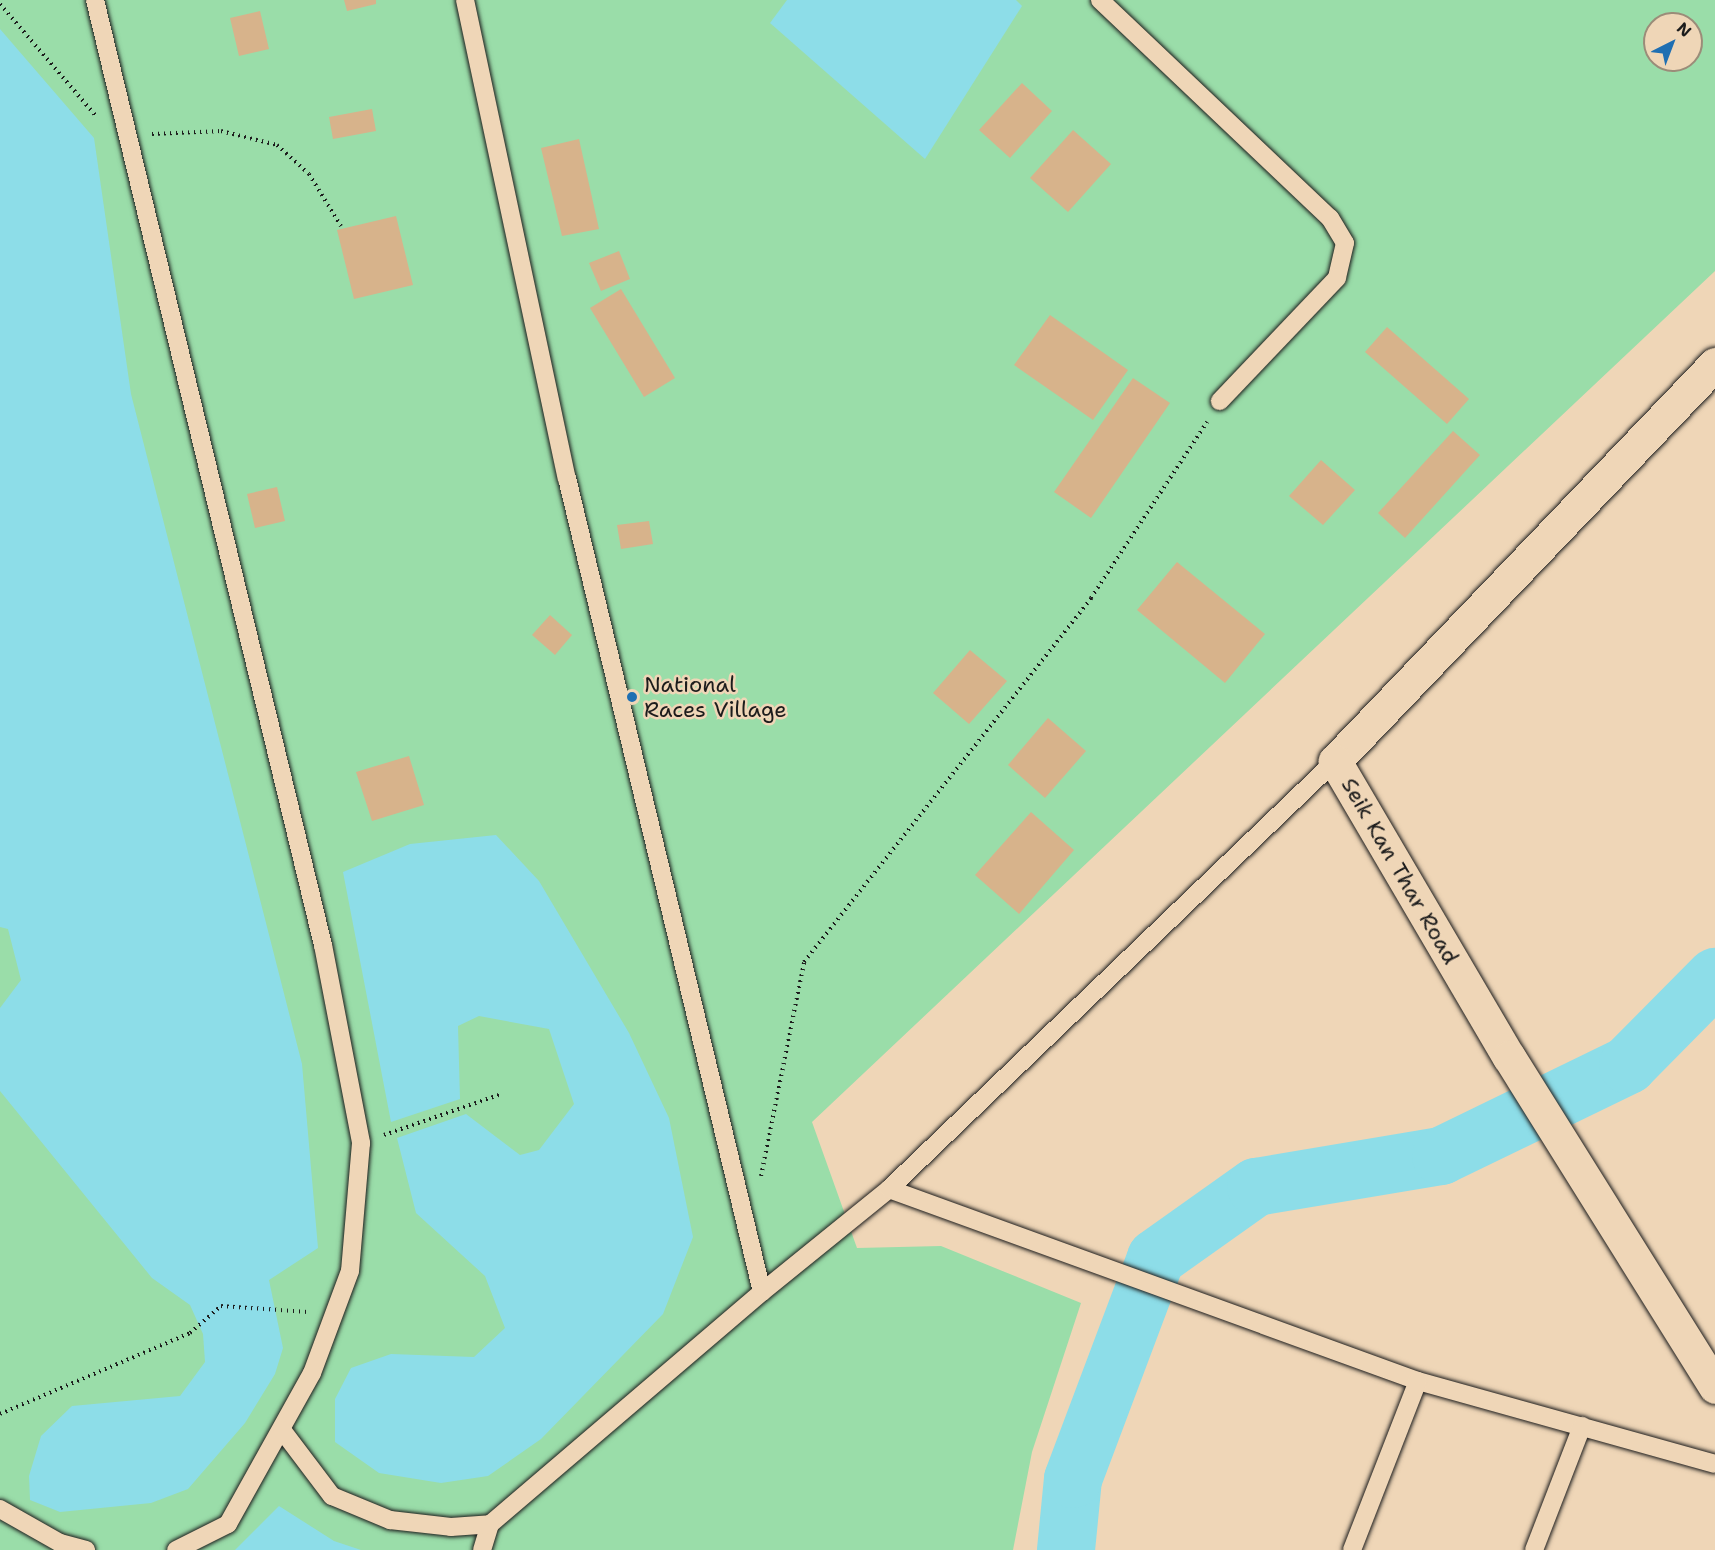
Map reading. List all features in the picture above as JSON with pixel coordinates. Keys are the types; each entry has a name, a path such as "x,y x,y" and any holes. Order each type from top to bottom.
{"street":[{"name":"Seik Kan Thar Road","path":"1715,364 1335,761 1509,1057 1715,1387"}],"lane":[{"path":"95,0 323,945 361,1143 350,1271 312,1373 228,1524 176,1550"},
{"path":"465,0 567,478 762,1292"},
{"path":"1101,0 1330,218 1345,243 1337,278 1220,401"},
{"path":"483,1550 490,1524 762,1292 889,1189 1335,761"},
{"path":"889,1189 1418,1380 1715,1464"},
{"path":"1352,1550 1418,1380"},
{"path":"1534,1550 1582,1426"},
{"path":"282,1430 332,1496 390,1520 451,1527 490,1524"},
{"path":"0,1509 57,1547 86,1550"}],"path":[{"path":"0,4 105,127 128,136 221,131 277,145 309,174 341,226"},
{"path":"760,1181 804,962 1091,598 1220,401"},
{"path":"361,1143 501,1094"},
{"path":"0,1414 190,1332 221,1306 284,1306"}],"green space":[{"name":"National Races Village","path":"0,0 1715,0 1715,271 812,1122 857,1248 941,1246 1081,1303 1032,1452 1013,1550 0,1550"}],"water":[{"path":"787,0 1016,0 1022,6 925,159 770,23"},
{"path":"0,29 94,138 131,394 302,1064 318,1248 269,1280 283,1348 275,1374 245,1423 188,1489 151,1503 60,1512 30,1500 29,1476 41,1436 72,1406 180,1396 205,1362 203,1334 190,1305 152,1278 0,1091 0,1008 21,980 8,929 0,927"},
{"path":"496,835 539,881 629,1033 669,1118 693,1237 663,1314 541,1439 488,1476 441,1483 379,1473 335,1442 335,1399 351,1368 391,1354 474,1357 505,1328 485,1276 416,1213 397,1138 466,1114 520,1155 539,1150 574,1104 549,1029 479,1016 458,1026 460,1099 391,1122 343,872 410,844"},
{"path":"279,1506 334,1541 361,1550 235,1550"}],"building":[{"path":"344,0 376,0 376,4 347,11"},
{"path":"260,11 269,49 239,56 230,18"},
{"path":"1022,83 1052,111 1010,158 979,130"},
{"path":"372,109 376,131 333,139 329,117"},
{"path":"1073,130 1111,164 1068,212 1030,178"},
{"path":"579,139 599,229 562,236 541,148"},
{"path":"396,216 413,285 354,299 337,230"},
{"path":"619,251 630,279 601,291 589,263"},
{"path":"621,289 675,378 644,397 590,308"},
{"path":"1050,315 1128,370 1093,420 1014,365"},
{"path":"1387,327 1469,399 1447,424 1365,352"},
{"path":"1133,378 1170,403 1091,518 1054,492"},
{"path":"1453,431 1480,455 1405,538 1378,513"},
{"path":"1321,460 1355,490 1323,525 1289,496"},
{"path":"277,487 285,521 255,528 247,494"},
{"path":"649,521 653,544 621,549 617,525"},
{"path":"1177,562 1265,634 1225,683 1137,610"},
{"path":"550,615 572,635 555,655 532,635"},
{"path":"970,650 1007,681 969,724 933,693"},
{"path":"1048,718 1086,751 1045,798 1008,765"},
{"path":"409,756 424,805 372,821 356,772"},
{"path":"1031,812 1074,850 1019,914 975,875"}],"waterway":[{"path":"1066,1550 1073,1479 1156,1258 1256,1187 1441,1156 1628,1065 1715,977"}],"place":[{"name":"National Races Village","path":"632,697"}]}
